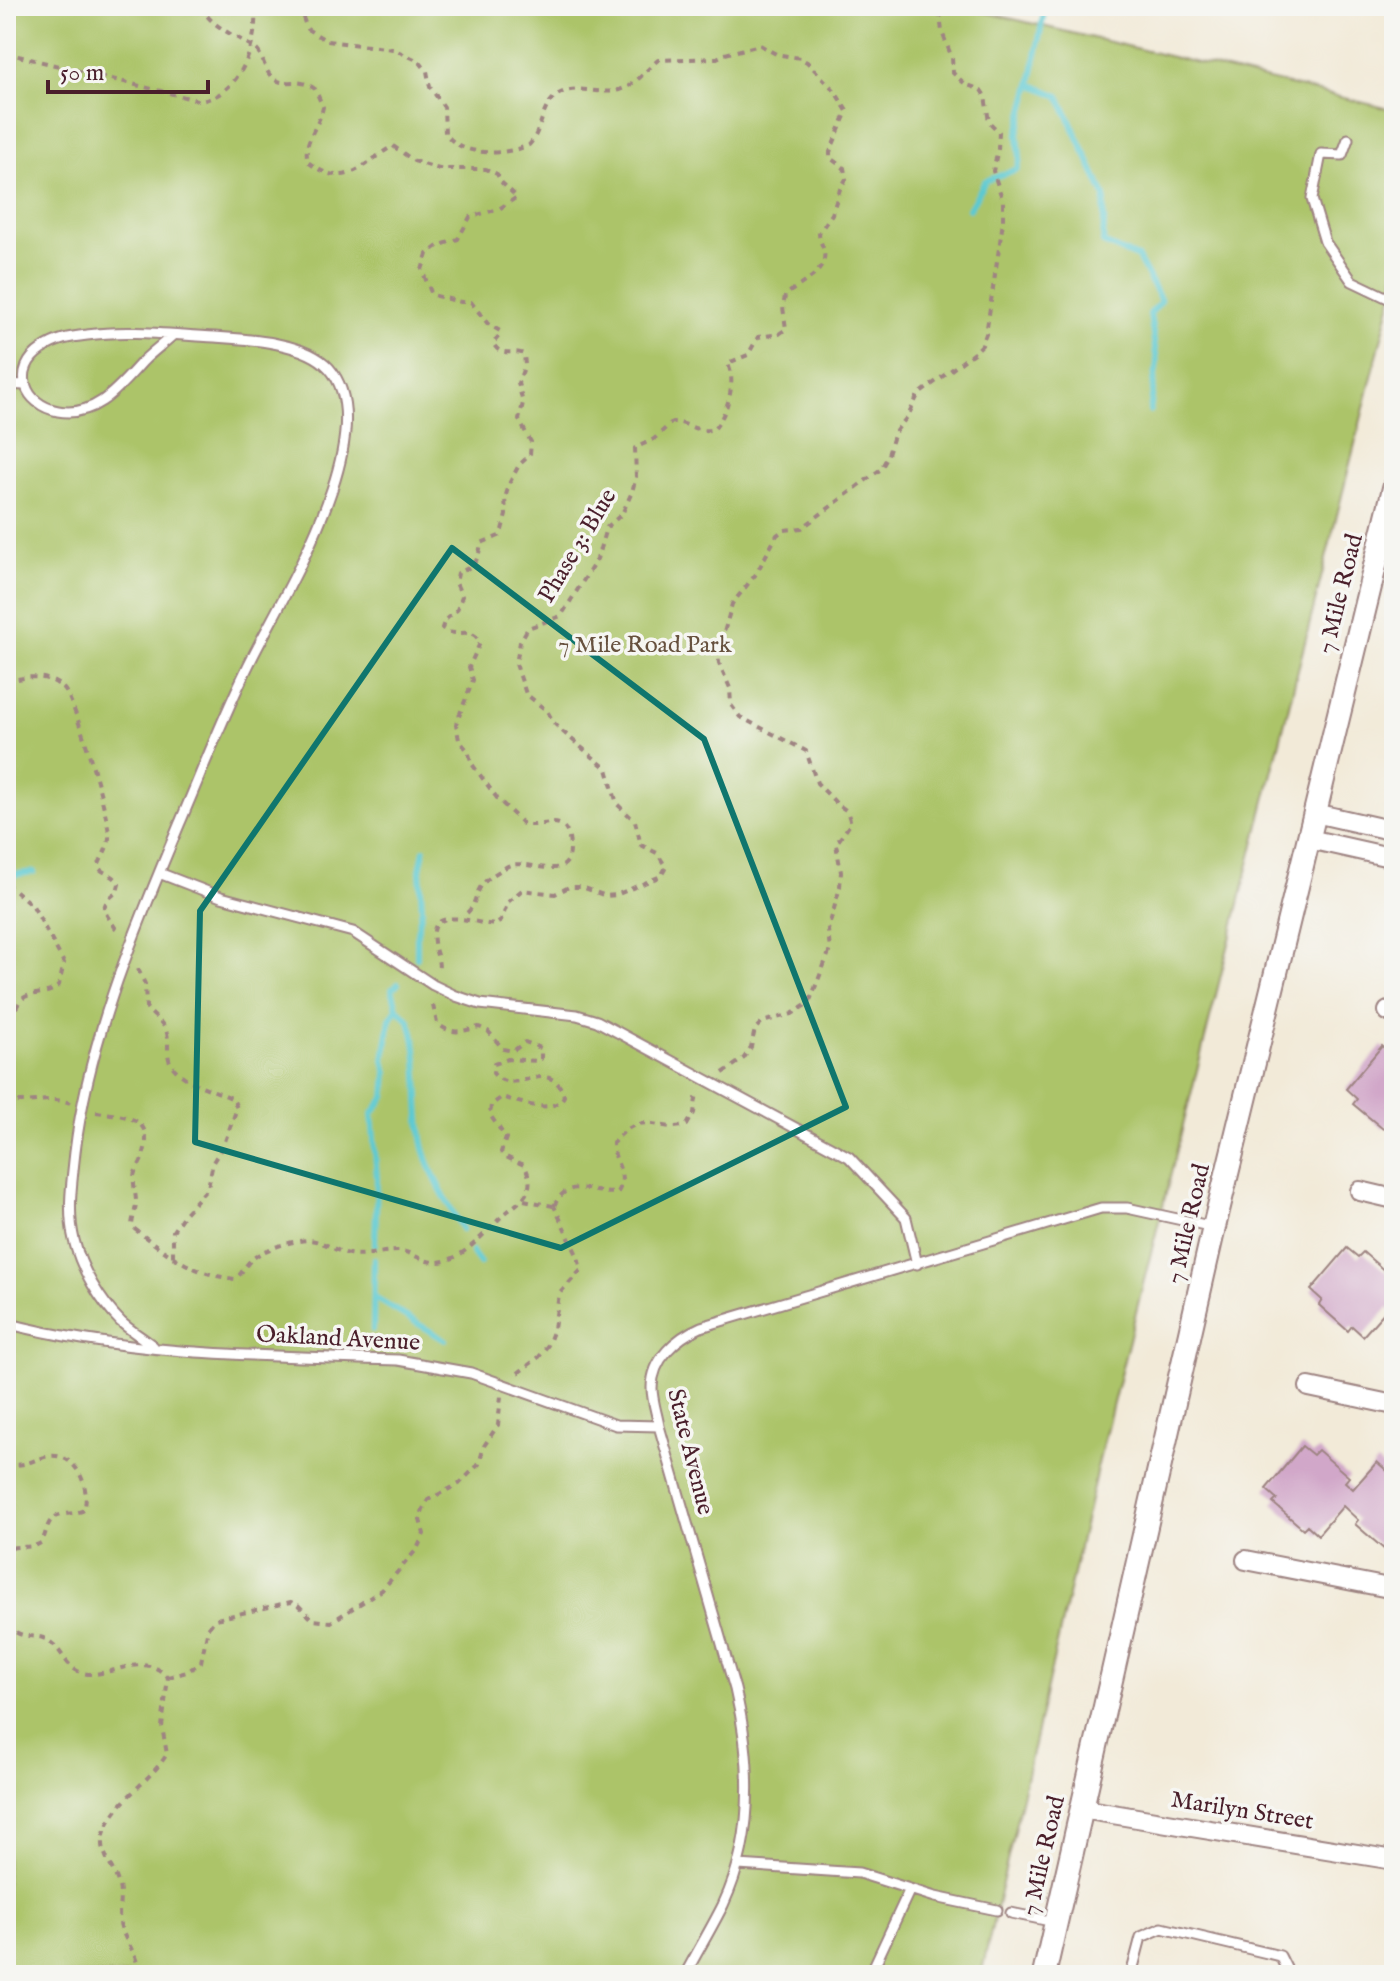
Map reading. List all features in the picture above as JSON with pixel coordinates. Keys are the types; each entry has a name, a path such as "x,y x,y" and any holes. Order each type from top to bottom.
{"street":[{"name":"7 Mile Road","path":"1044,1975 1214,1227 1394,488"},
{"path":"1315,813 1394,831"},
{"path":"1309,839 1394,858"},
{"path":"1360,1191 1394,1199"},
{"path":"1309,1387 1394,1405"},
{"path":"1246,1560 1394,1589"},
{"name":"Marilyn Street","path":"1082,1809 1394,1860"}],"lane":[{"path":"1348,139 1342,155 1321,154 1312,199 1325,242 1352,281 1394,301"},
{"path":"153,1346 121,1322 107,1304 81,1262 73,1237 70,1198 81,1109 106,1011 159,873 237,687 307,549 334,487 344,450 346,414 339,385 327,365 276,344 173,335 110,332 63,338 38,351 26,368 24,385 30,397 43,408 62,412 83,411 116,393 147,357 173,335"},
{"path":"6,384 24,385"},
{"path":"159,873 221,897 353,932 433,985 480,1004 577,1015 597,1021 849,1157 906,1218 917,1264"},
{"name":"State Avenue","path":"685,1975 723,1903 738,1865 748,1799 746,1743 741,1716 659,1426 652,1389 666,1352 689,1332 1101,1208 1127,1208 1214,1227"},
{"name":"Oakland Avenue","path":"6,1323 82,1339 153,1346 266,1356 398,1360 471,1373 616,1425 659,1426"},
{"path":"738,1865 859,1873 997,1910"},
{"path":"870,1975 910,1889"},
{"path":"1011,1913 1056,1923"},
{"path":"1131,1975 1141,1937 1162,1928 1280,1956 1286,1968 1284,1975"}],"path":[{"path":"201,6 210,21 257,49 262,63 274,79 307,83 319,96 323,107 306,150 308,162 315,168 342,176 374,162 393,146 414,161 439,169 483,168 492,171 517,197 499,209 470,217 458,239 427,254 422,270 432,295 471,302 488,324 498,329 499,336 493,343 495,348 505,353 517,351 524,354 525,365 518,383 523,403 519,420 531,442 530,455 519,465 510,482 505,498 506,515 499,536 481,543 478,560 472,569 458,573 456,583 462,596 457,610 445,620 442,628 454,634 473,633 480,643 469,667 473,680 456,724 459,740 468,751 472,764 497,798 523,824 558,823 567,835 569,856 566,863 558,868 508,865 485,881 471,910 460,917 443,920 435,927 433,937 440,964 433,985 437,1023 449,1032 479,1027 488,1031 503,1049 513,1051 525,1042 541,1048 541,1059 537,1061 508,1059 497,1061 492,1069 499,1080 512,1082 547,1077 555,1081 562,1091 563,1099 552,1106 502,1097 491,1105 490,1115 506,1138 501,1152 521,1163 528,1173 524,1200"},
{"path":"6,53 201,101 211,99 238,75 251,46 256,21 255,6"},
{"name":"Phase 3: Blue","path":"299,6 307,29 327,41 393,49 419,61 427,71 430,87 444,107 445,133 457,145 476,151 498,152 529,145 538,132 546,108 555,96 566,91 617,91 632,85 658,60 717,58 760,45 776,54 807,62 846,106 830,152 830,158 844,168 846,179 832,214 819,233 824,250 822,263 806,283 785,296 786,329 779,334 758,337 748,355 728,363 730,392 720,422 714,429 697,431 682,423 672,422 654,439 635,448 636,477 627,505 615,522 606,528 597,559 561,616 528,628 518,650 516,664 526,694 547,711 562,731 607,769 617,804 635,821 641,845 662,858 666,867 661,876 616,895 606,896 582,887 569,887 555,894 522,890 508,902 501,921 495,925 460,917"},
{"path":"554,1206 564,1193 583,1187 612,1194 618,1192 623,1178 622,1169 614,1157 613,1143 623,1132 638,1124 687,1125 694,1113 697,1091 744,1058 751,1047 755,1029 762,1022 792,1014 809,1003 830,950 828,930 841,872 836,844 851,823 847,811 817,783 806,751 734,711 718,654 727,627 728,611 756,574 777,535 784,530 802,528 881,469 895,432 908,416 918,395 982,345 989,322 1003,222 1003,201 993,171 999,132 989,122 985,96 981,90 965,84 953,73 939,6"},
{"path":"6,883 33,906 64,963 59,985 47,994 23,998 6,1033"},
{"path":"6,1100 23,1104 61,1100 88,1112 123,1115 141,1124 146,1139 134,1179 136,1199 132,1227 160,1250 198,1271 221,1278 235,1279 248,1263 263,1252 308,1240 349,1254 402,1251 432,1262 444,1261 485,1234 505,1213 524,1200 554,1206"},
{"path":"168,1677 187,1672 201,1662 208,1628 221,1617 291,1602 313,1620 331,1622 376,1595 417,1549 424,1534 420,1520 428,1500 459,1484 479,1464 484,1446 498,1425 498,1403 507,1385 548,1345 554,1329 559,1294 581,1270 554,1206"},
{"path":"6,1462 24,1465 49,1456 67,1461 81,1477 86,1498 84,1510 80,1513 59,1516 50,1521 41,1543 6,1550"},
{"path":"6,1626 25,1636 41,1637 52,1642 68,1666 81,1673 94,1674 132,1665 160,1671 168,1677"},
{"path":"138,1975 138,1962 118,1920 120,1894 104,1856 104,1835 120,1806 167,1754 162,1721 168,1677"}],"highlighted area":[{"path":"452,548 704,739 846,1107 561,1248 195,1142 200,911"}],"green space":[{"name":"7 Mile Road Park","path":"6,6 959,6 1394,110 1394,289 1103,1443 981,1975 6,1975"}],"building":[{"path":"1382,1046 1394,1057 1394,1132 1387,1125 1383,1129 1353,1104 1357,1099 1346,1089"},
{"path":"1347,1248 1358,1257 1363,1252 1394,1279 1390,1283 1394,1287 1394,1313 1388,1308 1363,1336 1352,1326 1348,1331 1319,1305 1322,1300 1311,1290"},
{"path":"1302,1446 1313,1455 1318,1450 1349,1477 1345,1482 1353,1489 1377,1462 1394,1477 1394,1550 1389,1545 1385,1550 1355,1524 1358,1520 1343,1506 1318,1535 1307,1525 1303,1529 1273,1503 1277,1499 1266,1489"}],"waterway":[{"path":"1045,6 1031,84 1059,96 1105,196 1103,243 1138,258 1161,301 1150,314 1157,362 1150,411"},
{"path":"969,209 985,181 1017,169 1020,159 1018,133 1031,84"},
{"path":"417,958 417,932 422,909 420,870 424,850"},
{"path":"12,875 34,872"},
{"path":"375,1244 377,1178 372,1114 385,1097 387,1073 384,1060 390,1019 397,1008 392,989 398,984"},
{"path":"397,1008 408,1019 416,1047 421,1130 426,1155 462,1229"},
{"path":"472,1252 480,1263"},
{"path":"373,1330 374,1259"},
{"path":"375,1298 445,1340"}]}
